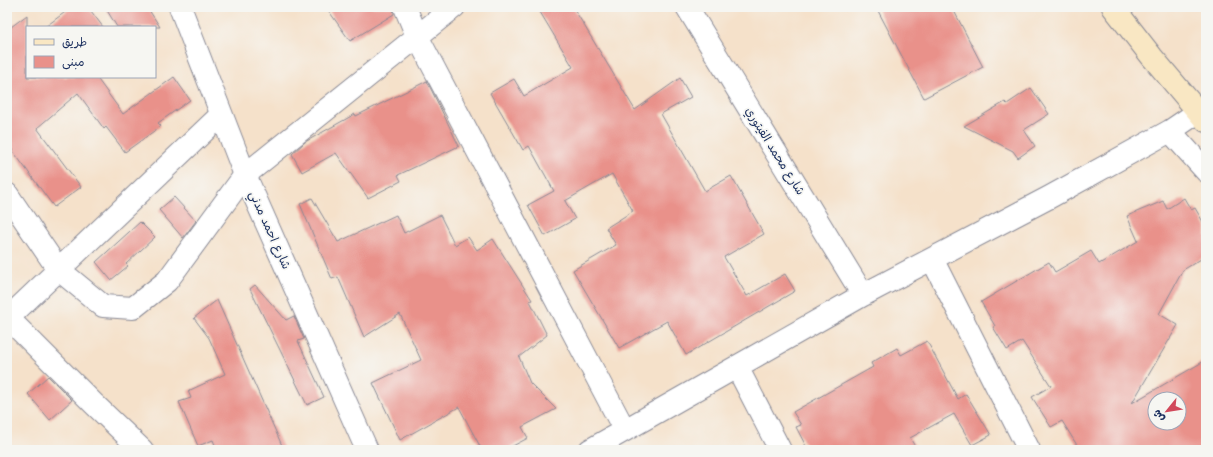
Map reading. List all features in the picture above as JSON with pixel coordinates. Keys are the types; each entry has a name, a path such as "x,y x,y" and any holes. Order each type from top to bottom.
{"main road":[{"path":"1113,7 1152,58 1202,116"}],"street":[{"name":"شارع احمد مدني","path":"180,7 245,175 367,450"},
{"path":"405,7 417,36 624,430"},
{"path":"7,194 58,269 102,306 133,308 167,281 245,175 454,7"},
{"name":"شارع محمد الفيتوري","path":"687,7 863,295"},
{"path":"142,450 8,318 221,115"},
{"path":"590,450 863,295 1048,198 1170,131 1202,116"},
{"path":"1170,131 1206,171"},
{"path":"932,259 1029,450"},
{"path":"737,367 780,450"}],"building":[{"path":"72,7 88,7 102,26 46,26"},
{"path":"105,7 147,7 160,27 156,26 116,26"},
{"path":"326,7 393,7 394,14 350,41"},
{"path":"537,7 573,7 635,110 680,78 691,97 661,114 705,191 731,176 764,234 724,257 747,296 785,274 795,291 686,355 667,321 619,348 573,270 616,245 606,228 633,211 612,174 565,201 575,219 545,236 528,205 554,191 529,146 523,150 490,93 514,79 524,96 573,67"},
{"path":"876,7 952,7 983,67 924,98"},
{"path":"27,15 26,78 97,78 123,114 174,77 190,100 158,123 161,126 125,152 106,127 104,129 78,93 37,128 81,187 54,207 7,143 7,30"},
{"path":"427,81 459,146 398,175 401,181 368,198 336,153 302,172 292,154 305,142 355,114 356,116"},
{"path":"1031,88 1049,114 1024,130 1035,146 1018,158 1013,151 964,126 1005,102 1007,104"},
{"path":"174,197 196,221 183,238 159,210"},
{"path":"312,198 338,242 396,215 404,233 440,215 455,245 468,237 477,250 493,239 532,300 530,301 547,335 519,357 530,383 556,409 522,427 528,438 505,450 482,450 459,407 400,440 373,383 421,360 400,314 364,337 338,277 332,279 300,204"},
{"path":"1184,198 1191,210 1195,208 1206,227 1206,256 1183,270 1159,314 1178,325 1132,403 1147,394 1147,431 1187,431 1187,391 1153,391 1206,360 1206,450 1080,450 1062,421 1051,427 1032,397 1051,386 1022,341 1007,350 993,327 995,326 981,302 1049,262 1055,272 1091,251 1099,264 1138,241 1127,216 1163,201 1167,209"},
{"path":"140,222 155,237 126,264 128,266 111,280 96,262"},
{"path":"255,285 286,320 294,316 304,339 298,341 324,397 307,405 250,289"},
{"path":"217,300 284,450 217,450 213,440 198,446 179,402 191,398 188,391 225,374 209,338 194,318"},
{"path":"927,341 958,399 966,394 991,435 972,445 954,414 910,438 917,450 808,450 796,427 801,425 793,412 873,367 871,363 897,348 901,355"},
{"path":"48,376 72,400 50,420 28,394"}]}
